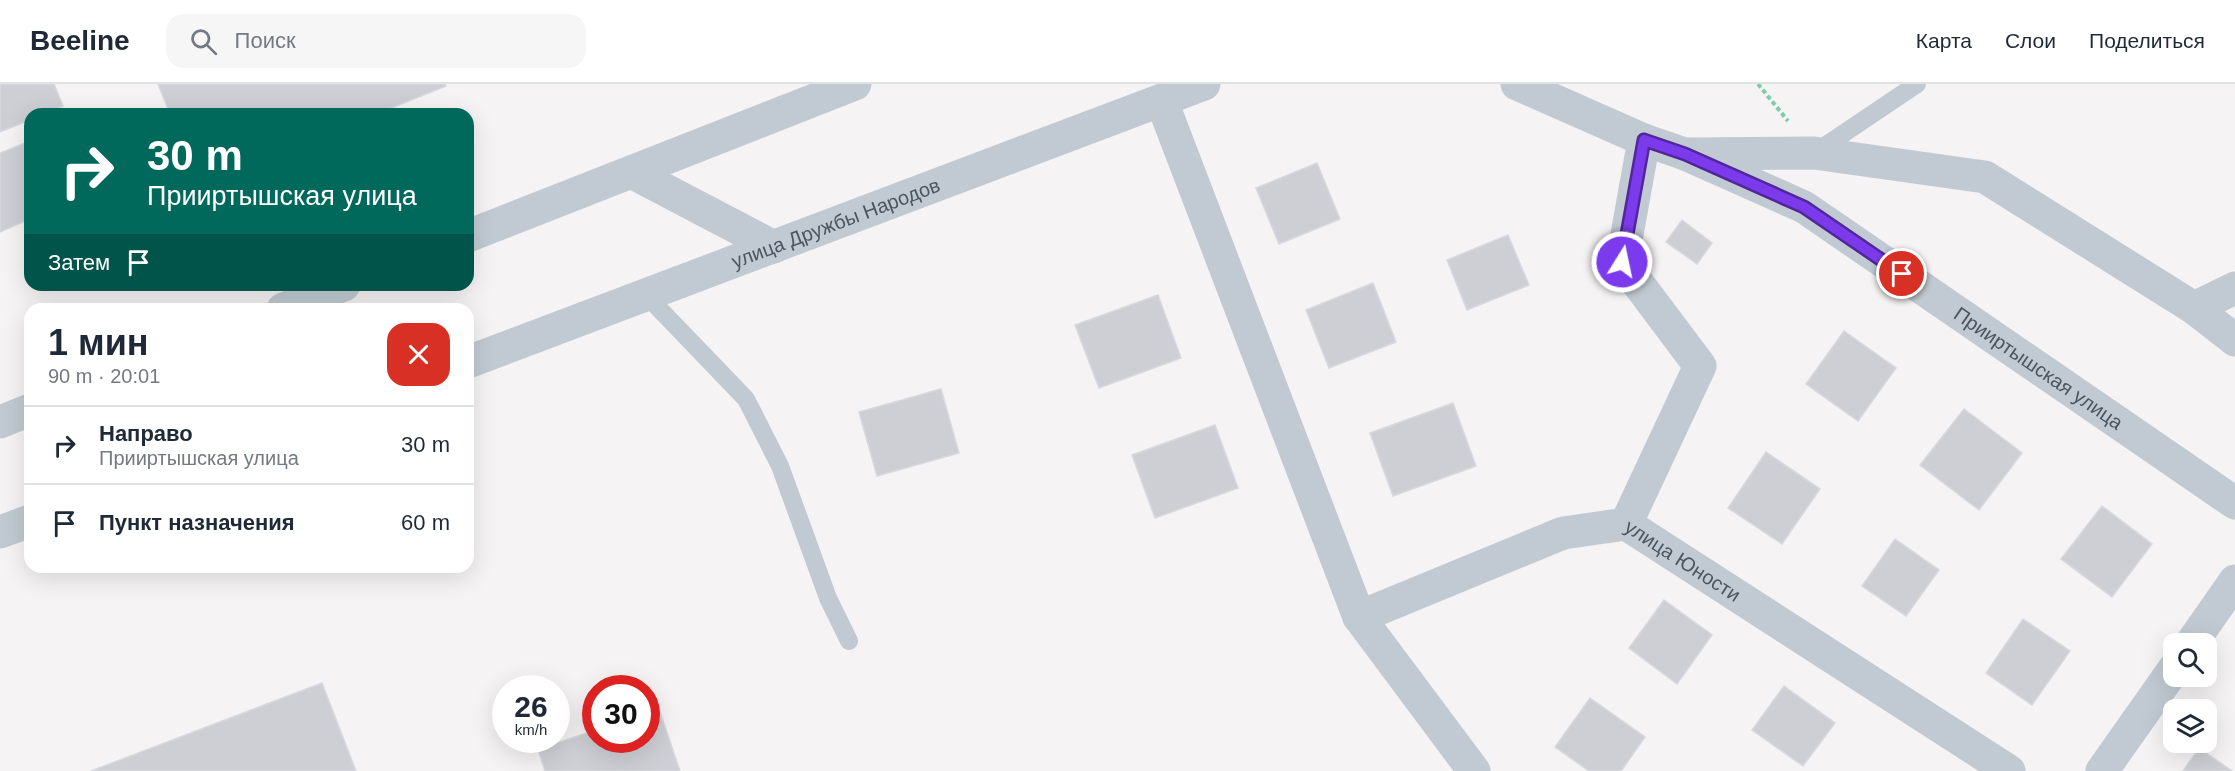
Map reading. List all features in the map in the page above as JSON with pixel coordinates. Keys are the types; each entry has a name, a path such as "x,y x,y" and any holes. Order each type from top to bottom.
{"street":[{"path":"474,234 855,84"},
{"name":"улица Дружбы Народов","path":"474,360 1162,102 1204,84"},
{"name":"Прииртышская улица","path":"1516,84 1644,140 1685,154 1804,207 2235,502"},
{"path":"1162,102 1359,617 1474,771"},
{"name":"улица Юности","path":"1644,140 1622,262 1700,366 1626,524 2009,771"},
{"path":"1685,154 1814,153 1985,177 2194,308 2235,340"},
{"path":"631,172 774,247"},
{"path":"2194,308 2235,288"},
{"path":"298,303 329,291"},
{"path":"0,422 24,412"},
{"path":"0,532 24,523"},
{"path":"1359,617 1563,533 1626,524"},
{"path":"2199,633 2235,581"},
{"path":"2102,771 2163,685"}],"lane":[{"path":"1814,153 1917,84"},
{"path":"646,295 746,399 780,466 828,598 849,641"}],"building":[{"path":"0,84 54,84 63,106 24,108 24,122 0,132"},
{"path":"158,84 445,84 446,86 391,108 168,108"},
{"path":"24,143 24,222 0,232 0,153"},
{"path":"1317,163 1340,219 1279,244 1256,188"},
{"path":"1682,220 1712,243 1697,264 1666,242"},
{"path":"1508,235 1529,285 1467,310 1447,260"},
{"path":"1373,283 1396,342 1329,368 1306,310"},
{"path":"1158,295 1181,358 1099,388 1075,325"},
{"path":"1844,331 1896,368 1858,421 1806,384"},
{"path":"941,389 959,453 877,476 859,412"},
{"path":"1453,403 1476,466 1393,496 1370,433"},
{"path":"1964,409 2022,453 1979,510 1920,465"},
{"path":"1215,425 1238,488 1155,518 1132,455"},
{"path":"1766,452 1820,489 1782,544 1728,508"},
{"path":"2102,506 2152,544 2112,597 2061,559"},
{"path":"1895,539 1939,570 1906,616 1862,586"},
{"path":"1664,600 1712,635 1677,684 1629,648"},
{"path":"2023,619 2070,651 2032,705 1986,673"},
{"path":"322,683 356,771 91,771"},
{"path":"1784,686 1835,723 1803,766 1752,730"},
{"path":"1590,698 1645,737 1621,771 1589,771 1555,747"},
{"path":"660,712 680,771 545,771 539,753 570,753 570,739 582,735 582,753 660,753"},
{"path":"2196,753 2206,753 2232,771 2183,771"}],"route":[{"path":"1622,262 1644,140 1685,154 1804,207 1902,274"}]}
